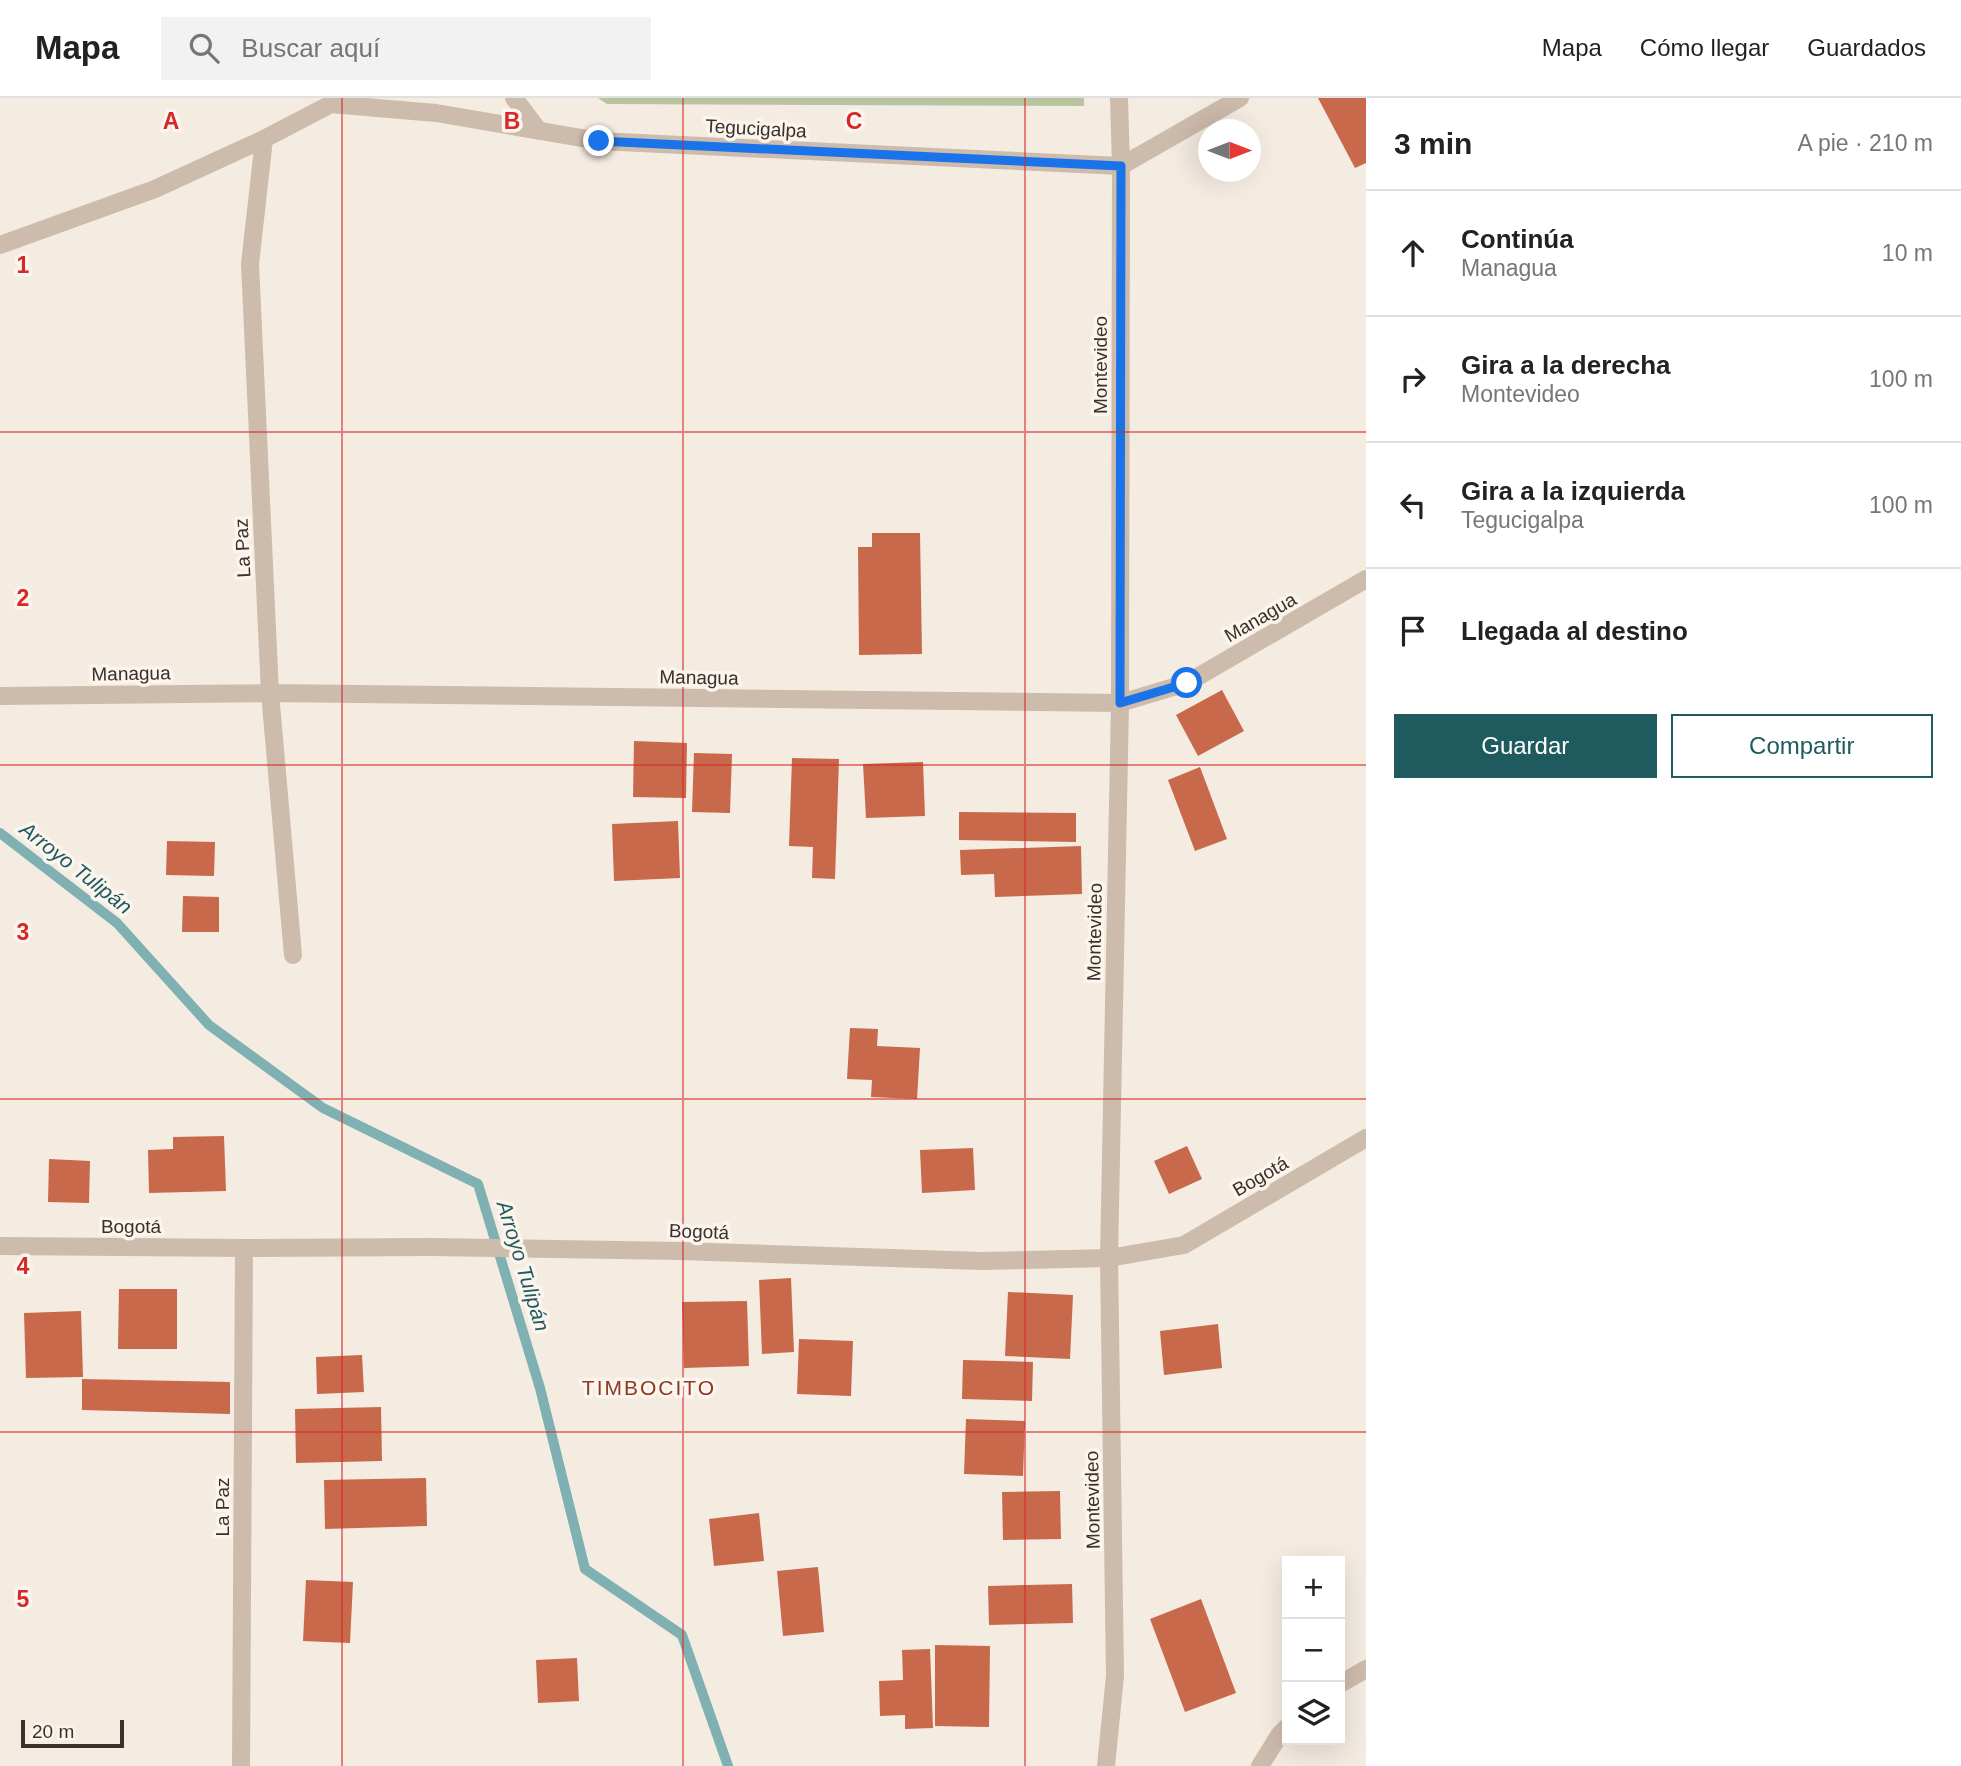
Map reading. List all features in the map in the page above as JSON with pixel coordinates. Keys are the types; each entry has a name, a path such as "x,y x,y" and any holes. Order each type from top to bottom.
{"street":[{"path":"514,98 539,131"},
{"name":"Montevideo","path":"1106,1766 1115,1676 1109,1258 1120,703 1119,98"},
{"path":"1121,166 1240,98"},
{"name":"Tegucigalpa","path":"0,245 155,189 264,139 333,101 436,113 599,141 1121,166"},
{"name":"La Paz","path":"264,139 250,264 270,693 293,955"},
{"name":"Managua","path":"0,696 270,693 1120,703 1187,683 1366,579"},
{"name":"Bogotá","path":"0,1246 431,1247 680,1251 981,1261 1109,1258 1184,1245 1366,1138"},
{"name":"La Paz","path":"242,1766 244,1248"},
{"path":"1343,1682 1366,1669"},
{"path":"1260,1766 1282,1732"}],"green space":[{"path":"598,98 1084,98 1084,106 607,104"}],"building":[{"path":"1318,98 1366,98 1366,163 1355,168"},
{"path":"872,533 920,533 922,654 859,655 858,547 872,547"},
{"path":"1222,690 1244,731 1198,756 1176,715"},
{"path":"634,741 687,743 686,798 633,797"},
{"path":"694,753 732,754 730,813 692,812"},
{"path":"792,758 839,759 835,879 812,878 813,847 789,846"},
{"path":"923,762 925,816 866,818 863,764"},
{"path":"1200,767 1227,839 1195,851 1168,780"},
{"path":"959,812 1076,813 1076,842 959,840"},
{"path":"678,821 680,878 614,881 612,824"},
{"path":"167,841 215,842 214,876 166,875"},
{"path":"1081,846 1082,894 995,897 994,874 961,875 960,850"},
{"path":"183,896 219,897 219,932 182,932"},
{"path":"850,1028 878,1029 877,1046 920,1048 917,1099 871,1097 872,1080 847,1079"},
{"path":"224,1136 226,1191 149,1193 148,1150 173,1149 173,1137"},
{"path":"1187,1146 1202,1179 1169,1194 1154,1161"},
{"path":"973,1148 975,1190 922,1193 920,1150"},
{"path":"49,1159 90,1161 89,1203 48,1202"},
{"path":"791,1278 794,1352 762,1354 759,1280"},
{"path":"119,1289 177,1289 177,1349 118,1349"},
{"path":"1008,1292 1073,1295 1070,1359 1005,1356"},
{"path":"747,1301 749,1366 684,1368 682,1302"},
{"path":"81,1311 83,1377 26,1378 24,1313"},
{"path":"1218,1324 1222,1368 1164,1375 1160,1331"},
{"path":"799,1339 853,1341 851,1396 797,1394"},
{"path":"362,1355 364,1392 317,1394 316,1357"},
{"path":"963,1360 1033,1362 1032,1401 962,1399"},
{"path":"82,1379 230,1382 230,1414 82,1410"},
{"path":"381,1407 382,1461 296,1463 295,1409"},
{"path":"966,1419 1025,1421 1023,1476 964,1474"},
{"path":"426,1478 427,1526 325,1529 324,1480"},
{"path":"1060,1491 1061,1539 1003,1540 1002,1492"},
{"path":"759,1513 764,1561 714,1566 709,1519"},
{"path":"818,1567 824,1632 783,1636 777,1571"},
{"path":"306,1580 353,1582 350,1643 303,1641"},
{"path":"1072,1584 1073,1623 989,1625 988,1586"},
{"path":"1201,1599 1236,1693 1185,1712 1150,1619"},
{"path":"935,1645 990,1646 989,1727 935,1726"},
{"path":"930,1649 933,1728 905,1729 905,1715 880,1716 879,1681 903,1680 902,1650"},
{"path":"577,1658 579,1701 538,1703 536,1660"}],"waterway":[{"name":"Arroyo Tulipán","path":"0,833 117,923 209,1025 323,1108 478,1184 540,1388 585,1569 682,1635 728,1766"}],"district":[{"name":"TIMBOCITO","path":"649,1388"}],"route":[{"path":"599,141 1121,166 1120,703 1187,683"}]}
